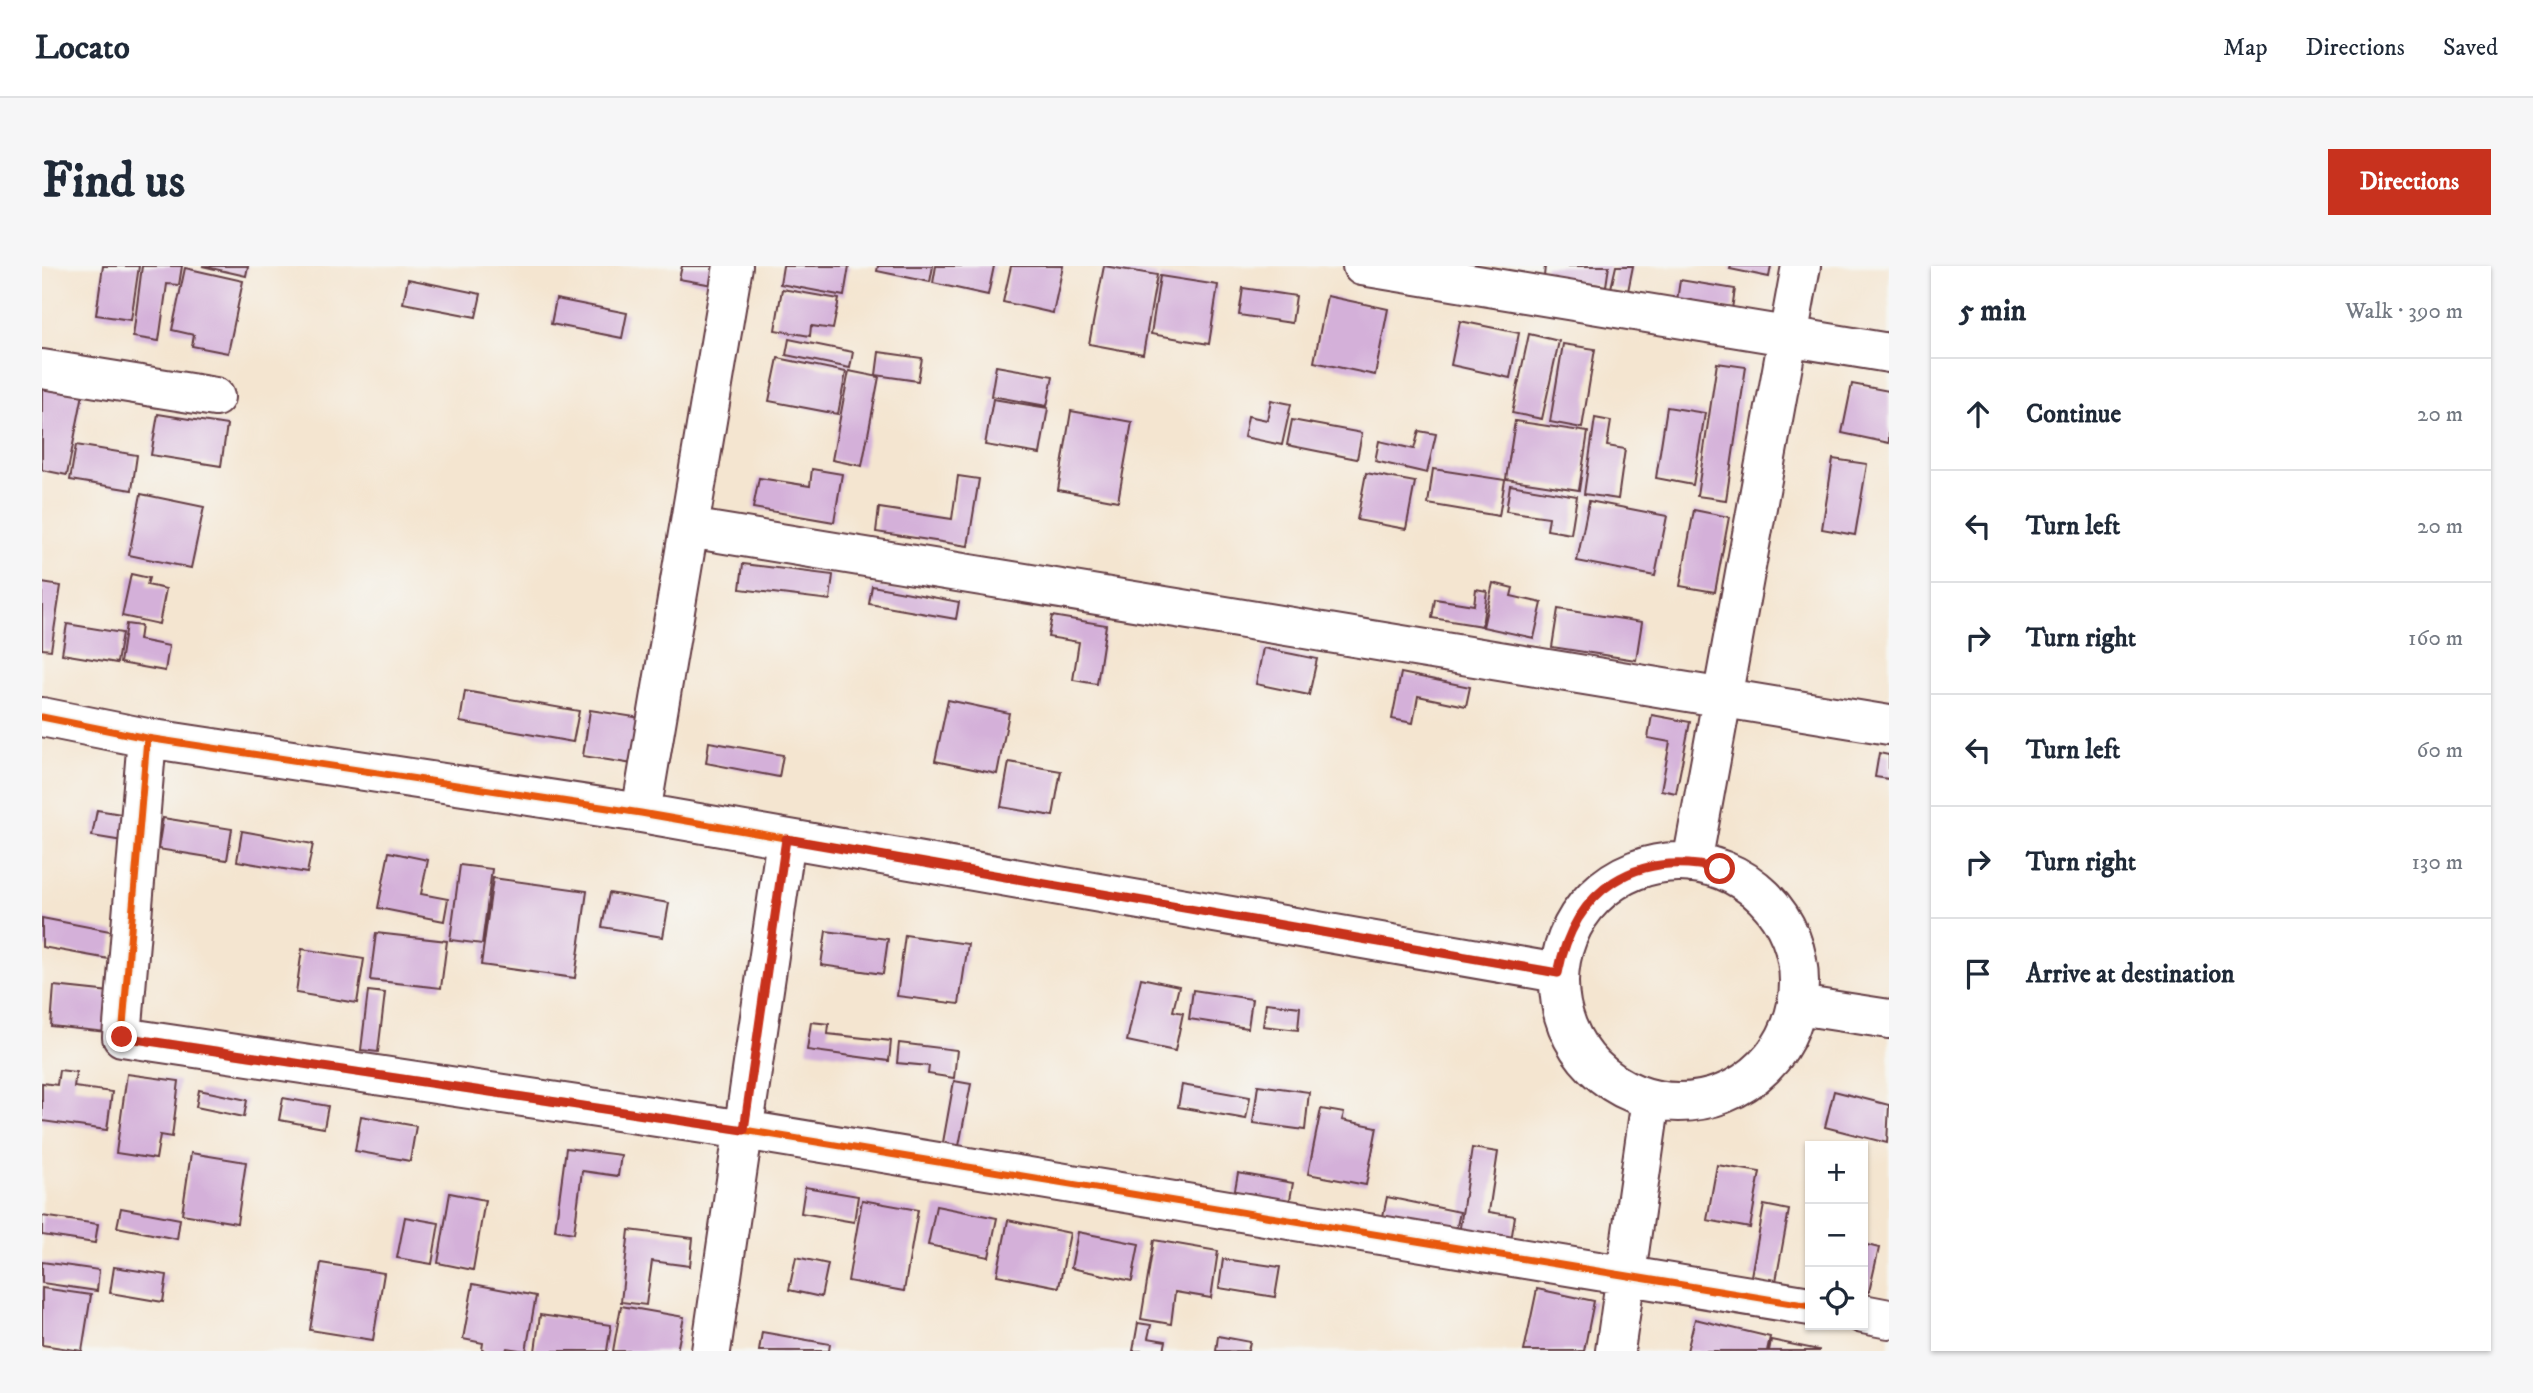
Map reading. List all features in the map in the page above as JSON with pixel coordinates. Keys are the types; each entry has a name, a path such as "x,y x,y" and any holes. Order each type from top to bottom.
{"street":[{"path":"641,813 733,266"},
{"path":"1362,266 1889,353"},
{"path":"1692,863 1801,266"},
{"path":"42,369 215,397"},
{"path":"689,528 1889,725"},
{"path":"42,717 147,738 641,813 1558,973"},
{"path":"147,738 122,1037 744,1130 1805,1305"},
{"path":"711,1351 786,839"},
{"path":"1665,863 1692,863 1720,869 1745,882 1767,900 1784,923 1794,949 1799,977 1798,1004 1787,1035 1770,1062 1745,1083 1716,1097 1684,1102 1651,1099 1625,1090 1601,1074 1582,1054 1567,1029 1560,1002 1558,973 1563,947 1574,921 1591,899 1613,881 1638,869 1665,863"},
{"path":"1798,1004 1889,1019"},
{"path":"1615,1351 1651,1099"},
{"path":"1868,1315 1889,1319"}],"building":[{"path":"103,266 139,266 131,320 96,315"},
{"path":"142,266 182,266 179,285 167,284 159,341 133,337"},
{"path":"202,266 248,266 246,276"},
{"path":"682,266 716,266 713,285 679,279"},
{"path":"783,266 849,266 844,296 780,284"},
{"path":"878,266 933,266 930,282 877,271"},
{"path":"936,266 994,266 988,295 933,283"},
{"path":"1011,266 1063,266 1053,313 1003,302"},
{"path":"1104,266 1157,275 1143,354 1089,344"},
{"path":"1545,266 1609,266 1606,286 1544,277"},
{"path":"1616,266 1633,266 1628,291 1611,288"},
{"path":"1731,266 1771,266 1769,277 1730,269"},
{"path":"185,268 243,281 228,353 192,346 194,335 172,330"},
{"path":"1160,276 1218,285 1209,344 1151,334"},
{"path":"408,279 481,294 476,317 403,303"},
{"path":"1680,280 1735,289 1732,309 1677,301"},
{"path":"1243,288 1296,296 1292,323 1239,315"},
{"path":"782,289 839,299 833,329 811,326 810,336 775,330"},
{"path":"1327,296 1388,309 1375,375 1314,362"},
{"path":"556,299 627,313 622,338 551,324"},
{"path":"1460,321 1519,333 1510,378 1451,365"},
{"path":"1529,334 1559,341 1542,419 1512,413"},
{"path":"789,339 853,352 850,368 786,355"},
{"path":"1563,344 1595,349 1582,428 1550,422"},
{"path":"879,352 922,358 918,381 876,375"},
{"path":"778,358 846,372 838,414 769,401"},
{"path":"1717,363 1746,367 1726,500 1697,496"},
{"path":"996,366 1053,376 1047,406 991,396"},
{"path":"849,371 879,377 862,466 832,460"},
{"path":"1852,384 1889,391 1889,443 1842,433"},
{"path":"42,386 83,394 67,475 42,470"},
{"path":"993,399 1048,408 1040,454 985,445"},
{"path":"1271,400 1291,404 1282,445 1244,437 1248,416 1267,420"},
{"path":"1667,407 1705,413 1693,485 1656,478"},
{"path":"1071,411 1132,422 1118,501 1058,490"},
{"path":"158,414 227,425 221,466 151,455"},
{"path":"1595,418 1611,421 1607,446 1625,449 1618,499 1584,494"},
{"path":"1292,420 1362,433 1357,459 1287,445"},
{"path":"1515,421 1588,432 1579,490 1506,479"},
{"path":"1419,431 1436,434 1427,473 1375,461 1379,441 1414,449"},
{"path":"76,445 137,455 132,490 70,480"},
{"path":"1833,459 1867,464 1855,535 1822,529"},
{"path":"812,469 842,474 834,522 753,508 759,478 810,486"},
{"path":"1433,469 1505,480 1499,516 1428,504"},
{"path":"1366,473 1415,482 1406,529 1357,520"},
{"path":"958,476 979,479 968,546 876,532 879,508 952,519"},
{"path":"1510,485 1577,496 1571,534 1547,530 1549,517 1506,511"},
{"path":"141,494 204,507 191,568 129,555"},
{"path":"1589,501 1667,516 1655,576 1577,561"},
{"path":"1694,510 1729,517 1715,592 1680,586"},
{"path":"743,564 833,575 830,600 740,589"},
{"path":"131,574 149,578 147,585 166,589 159,624 122,616"},
{"path":"42,583 61,586 51,650 42,649"},
{"path":"1493,583 1513,588 1511,596 1542,603 1534,638 1483,627"},
{"path":"872,586 959,602 956,619 869,604"},
{"path":"1476,589 1487,591 1482,626 1432,618 1435,599 1474,605"},
{"path":"1558,609 1642,622 1636,660 1552,647"},
{"path":"1052,616 1106,625 1097,684 1073,680 1079,642 1048,637"},
{"path":"67,624 122,633 117,663 62,654"},
{"path":"126,624 141,626 139,640 169,646 165,671 120,663"},
{"path":"1263,648 1317,659 1309,695 1256,684"},
{"path":"1401,673 1470,687 1466,706 1418,696 1413,723 1392,719"},
{"path":"465,691 579,711 573,742 460,722"},
{"path":"948,700 1009,713 997,774 935,761"},
{"path":"590,710 641,718 633,764 583,756"},
{"path":"1652,715 1690,722 1676,793 1661,790 1670,742 1648,738"},
{"path":"709,742 783,755 779,777 706,763"},
{"path":"1879,753 1889,755 1889,779 1875,777"},
{"path":"1009,762 1061,771 1053,816 1001,807"},
{"path":"97,810 134,816 129,842 92,836"},
{"path":"163,818 232,829 227,860 158,849"},
{"path":"242,831 313,844 307,873 237,861"},
{"path":"389,852 428,860 421,894 448,899 444,921 378,908"},
{"path":"460,865 492,869 482,944 450,940"},
{"path":"493,878 587,891 575,978 481,965"},
{"path":"609,893 669,903 663,937 602,927"},
{"path":"42,918 115,932 109,959 42,947"},
{"path":"826,931 888,939 883,974 821,965"},
{"path":"376,933 447,941 441,988 370,980"},
{"path":"905,935 968,944 959,1004 897,996"},
{"path":"302,949 364,959 357,1003 296,993"},
{"path":"1141,978 1179,986 1173,1011 1183,1013 1175,1051 1127,1041"},
{"path":"54,986 110,992 106,1032 51,1026"},
{"path":"1193,990 1252,999 1248,1028 1189,1019"},
{"path":"368,991 385,993 378,1052 361,1050"},
{"path":"1266,1003 1300,1007 1298,1030 1263,1026"},
{"path":"811,1022 829,1024 828,1034 891,1041 889,1061 807,1050"},
{"path":"899,1043 957,1050 954,1078 928,1074 929,1066 897,1063"},
{"path":"59,1070 76,1072 74,1087 112,1092 107,1130 42,1121 42,1083 57,1085"},
{"path":"127,1074 179,1081 172,1137 160,1135 156,1159 116,1153"},
{"path":"954,1081 971,1084 958,1151 942,1148"},
{"path":"1182,1085 1250,1097 1246,1119 1178,1107"},
{"path":"1258,1085 1309,1092 1305,1130 1253,1123"},
{"path":"199,1090 247,1100 244,1117 196,1107"},
{"path":"1834,1091 1889,1105 1887,1143 1825,1127"},
{"path":"283,1098 328,1106 324,1128 279,1120"},
{"path":"1321,1109 1344,1113 1342,1120 1377,1127 1366,1185 1308,1174"},
{"path":"361,1116 416,1126 410,1161 355,1151"},
{"path":"566,1148 621,1155 618,1176 582,1171 574,1233 555,1230"},
{"path":"1472,1148 1498,1152 1489,1212 1515,1216 1511,1241 1459,1234"},
{"path":"191,1153 246,1162 237,1223 182,1214"},
{"path":"1717,1165 1760,1172 1750,1228 1707,1220"},
{"path":"1238,1173 1293,1183 1289,1205 1234,1195"},
{"path":"805,1187 858,1196 854,1222 801,1213"},
{"path":"450,1193 485,1200 473,1270 438,1263"},
{"path":"1387,1197 1460,1212 1455,1235 1382,1221"},
{"path":"862,1200 918,1210 904,1291 848,1281"},
{"path":"1764,1205 1789,1210 1776,1281 1751,1276"},
{"path":"936,1206 997,1218 989,1257 928,1245"},
{"path":"121,1208 180,1219 177,1239 117,1227"},
{"path":"42,1216 98,1224 95,1243 42,1235"},
{"path":"405,1217 439,1223 432,1264 397,1258"},
{"path":"1008,1220 1070,1233 1059,1287 997,1275"},
{"path":"629,1230 693,1238 690,1266 652,1261 646,1305 621,1302"},
{"path":"1078,1232 1139,1244 1132,1281 1071,1268"},
{"path":"1154,1240 1218,1251 1211,1298 1175,1292 1171,1324 1141,1319"},
{"path":"1868,1245 1879,1248 1868,1292"},
{"path":"796,1257 828,1264 821,1297 789,1290"},
{"path":"1223,1259 1280,1267 1275,1297 1219,1288"},
{"path":"42,1262 99,1270 97,1291 42,1283"},
{"path":"321,1263 384,1273 373,1340 310,1330"},
{"path":"114,1267 167,1275 163,1302 110,1293"},
{"path":"473,1284 536,1296 526,1351 507,1348 506,1351 486,1351 482,1350 483,1343 463,1339"},
{"path":"42,1288 91,1295 82,1351 42,1345"},
{"path":"1537,1289 1594,1301 1584,1351 1524,1351"},
{"path":"621,1306 684,1317 677,1351 613,1351"},
{"path":"540,1315 611,1325 607,1351 535,1351"},
{"path":"1695,1319 1770,1337 1767,1351 1687,1351"},
{"path":"1138,1323 1151,1325 1148,1338 1166,1341 1164,1351 1133,1351"},
{"path":"762,1332 830,1344 829,1351 759,1351"},
{"path":"1218,1336 1250,1342 1248,1351 1216,1351"},
{"path":"1771,1340 1819,1350 1819,1351 1769,1351"}],"cycle path":[{"path":"42,717 147,738 641,813 1558,973"},
{"path":"147,738 122,1037 744,1130 1805,1305"}],"route":[{"path":"122,1037 744,1130 786,839 1558,973 1563,947 1574,921 1591,899 1613,881 1638,869 1665,863 1692,863 1720,869"}]}
